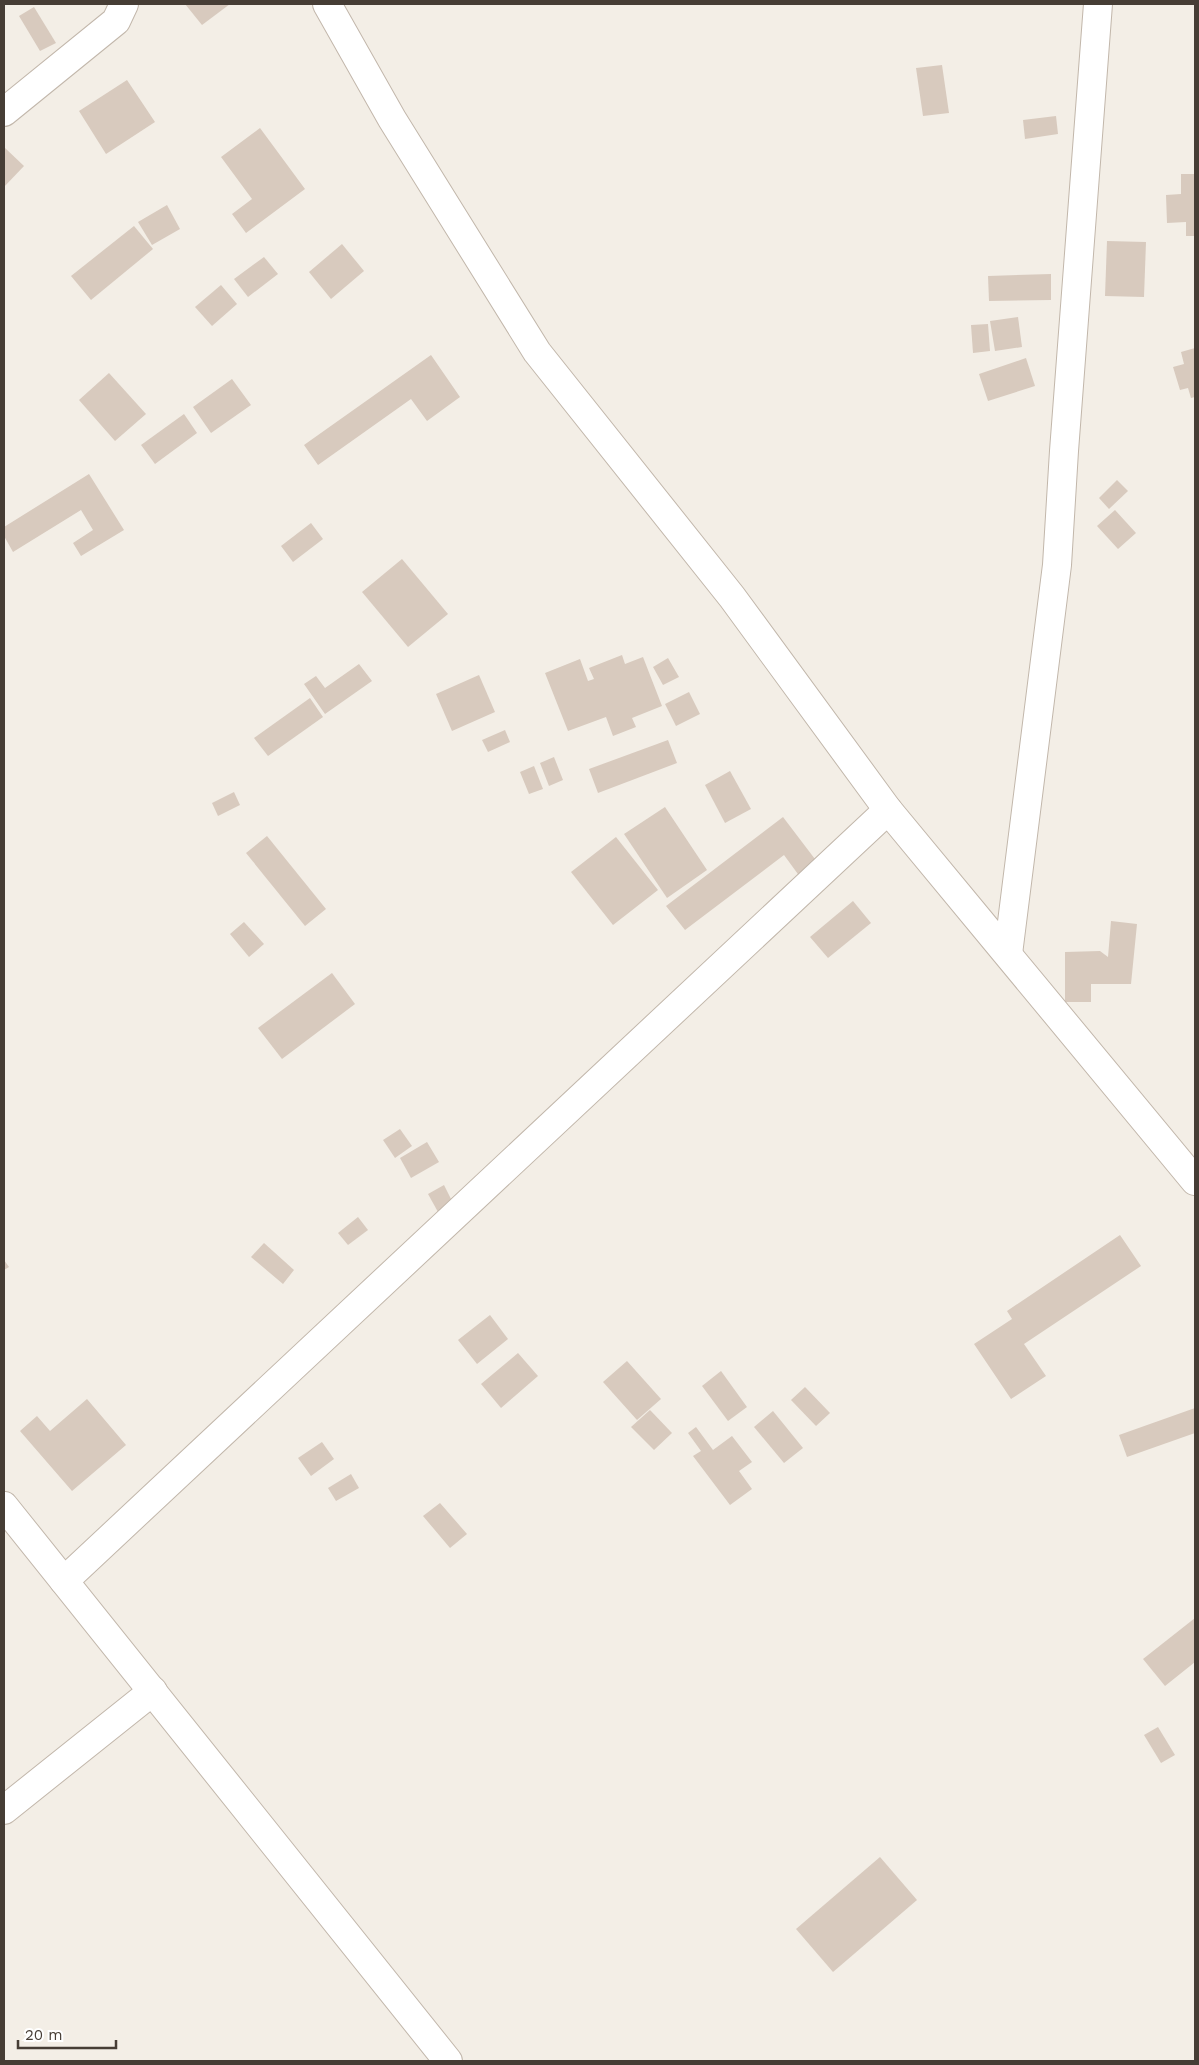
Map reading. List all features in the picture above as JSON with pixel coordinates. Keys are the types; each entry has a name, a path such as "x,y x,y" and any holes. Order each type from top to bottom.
{"street":[{"path":"4,112 116,21 124,4"},
{"path":"327,4 392,119 537,352 732,597 888,810 1195,1181"},
{"path":"1008,954 1057,565 1098,4"},
{"path":"64,1581 888,810"},
{"path":"4,1506 448,2061"},
{"path":"4,1810 153,1690"}],"building":[{"path":"185,4 230,4 202,25"},
{"path":"34,7 56,43 40,51 19,16"},
{"path":"942,65 949,113 923,116 916,68"},
{"path":"127,80 155,122 106,154 79,111"},
{"path":"1056,116 1058,134 1025,139 1023,120"},
{"path":"260,128 305,189 246,233 232,214 252,199 221,157"},
{"path":"4,147 24,166 4,187"},
{"path":"1181,174 1195,174 1195,236 1186,236 1186,222 1167,223 1166,195 1181,194"},
{"path":"167,205 180,229 152,245 138,222"},
{"path":"134,226 153,249 91,300 71,276"},
{"path":"1107,241 1146,242 1144,297 1105,296"},
{"path":"342,244 364,271 331,299 309,272"},
{"path":"264,257 278,274 248,297 234,279"},
{"path":"1051,274 1051,300 989,301 988,276"},
{"path":"221,285 237,304 212,326 195,307"},
{"path":"1018,317 1022,347 995,351 990,321"},
{"path":"988,324 990,351 973,353 971,325"},
{"path":"1195,348 1195,397 1191,398 1188,388 1180,390 1173,367 1184,364 1181,352"},
{"path":"431,355 460,397 427,421 411,399 318,465 304,445"},
{"path":"1026,358 1035,386 988,401 979,374"},
{"path":"109,373 146,414 115,441 79,400"},
{"path":"232,379 251,405 211,433 193,407"},
{"path":"184,414 197,433 155,464 141,445"},
{"path":"89,474 124,530 81,556 73,543 93,530 81,510 13,552 4,536 4,527"},
{"path":"1117,480 1128,491 1109,509 1099,498"},
{"path":"1115,510 1136,533 1118,549 1097,526"},
{"path":"311,523 323,539 293,562 281,546"},
{"path":"402,559 448,614 408,647 362,592"},
{"path":"622,655 625,664 643,657 662,706 632,718 636,727 613,736 606,717 568,731 545,673 580,659 588,681 594,679 589,668"},
{"path":"668,658 679,677 663,685 653,667"},
{"path":"359,664 372,681 325,714 304,684 316,676 325,688"},
{"path":"479,675 495,712 452,731 436,694"},
{"path":"689,692 700,714 676,726 665,704"},
{"path":"310,698 323,717 268,756 254,738"},
{"path":"505,730 510,742 488,752 482,740"},
{"path":"668,740 677,763 598,793 589,769"},
{"path":"554,757 563,780 549,786 540,763"},
{"path":"534,766 543,789 529,794 520,772"},
{"path":"730,771 751,809 725,823 705,785"},
{"path":"234,792 240,805 218,816 212,803"},
{"path":"665,807 707,870 667,898 624,834"},
{"path":"783,817 821,867 803,881 784,855 685,930 666,906"},
{"path":"267,836 326,909 305,926 246,853"},
{"path":"616,837 658,890 613,925 571,872"},
{"path":"853,901 871,923 828,958 810,937"},
{"path":"1111,921 1137,924 1131,984 1091,984 1091,1002 1065,1002 1065,952 1100,951 1108,957"},
{"path":"244,922 264,944 249,957 230,934"},
{"path":"332,973 355,1004 282,1059 258,1028"},
{"path":"400,1129 412,1146 395,1158 383,1140"},
{"path":"427,1142 439,1162 411,1178 400,1158"},
{"path":"444,1185 453,1203 438,1212 428,1194"},
{"path":"358,1217 368,1230 348,1245 338,1233"},
{"path":"1120,1235 1141,1266 1024,1344 1046,1376 1011,1399 974,1344 1012,1319 1007,1311"},
{"path":"264,1243 294,1270 283,1284 251,1257"},
{"path":"4,1260 9,1267 4,1270"},
{"path":"490,1315 508,1339 477,1364 458,1340"},
{"path":"518,1353 538,1376 501,1408 481,1384"},
{"path":"627,1361 661,1399 637,1420 603,1382"},
{"path":"721,1371 747,1407 728,1421 702,1386"},
{"path":"805,1387 830,1413 816,1426 791,1400"},
{"path":"87,1399 126,1445 72,1491 20,1431 37,1416 50,1431"},
{"path":"1195,1408 1195,1433 1127,1457 1119,1435"},
{"path":"650,1410 672,1433 654,1450 631,1427"},
{"path":"773,1411 803,1448 784,1463 754,1427"},
{"path":"696,1427 713,1450 732,1436 752,1462 739,1471 752,1489 730,1505 693,1456 701,1451 688,1433"},
{"path":"322,1442 334,1459 311,1476 298,1458"},
{"path":"351,1474 359,1488 336,1501 328,1488"},
{"path":"440,1503 467,1534 450,1548 423,1516"},
{"path":"1195,1618 1195,1662 1165,1686 1143,1659"},
{"path":"1158,1727 1175,1755 1161,1763 1144,1735"},
{"path":"880,1857 917,1900 833,1972 796,1929"}]}
